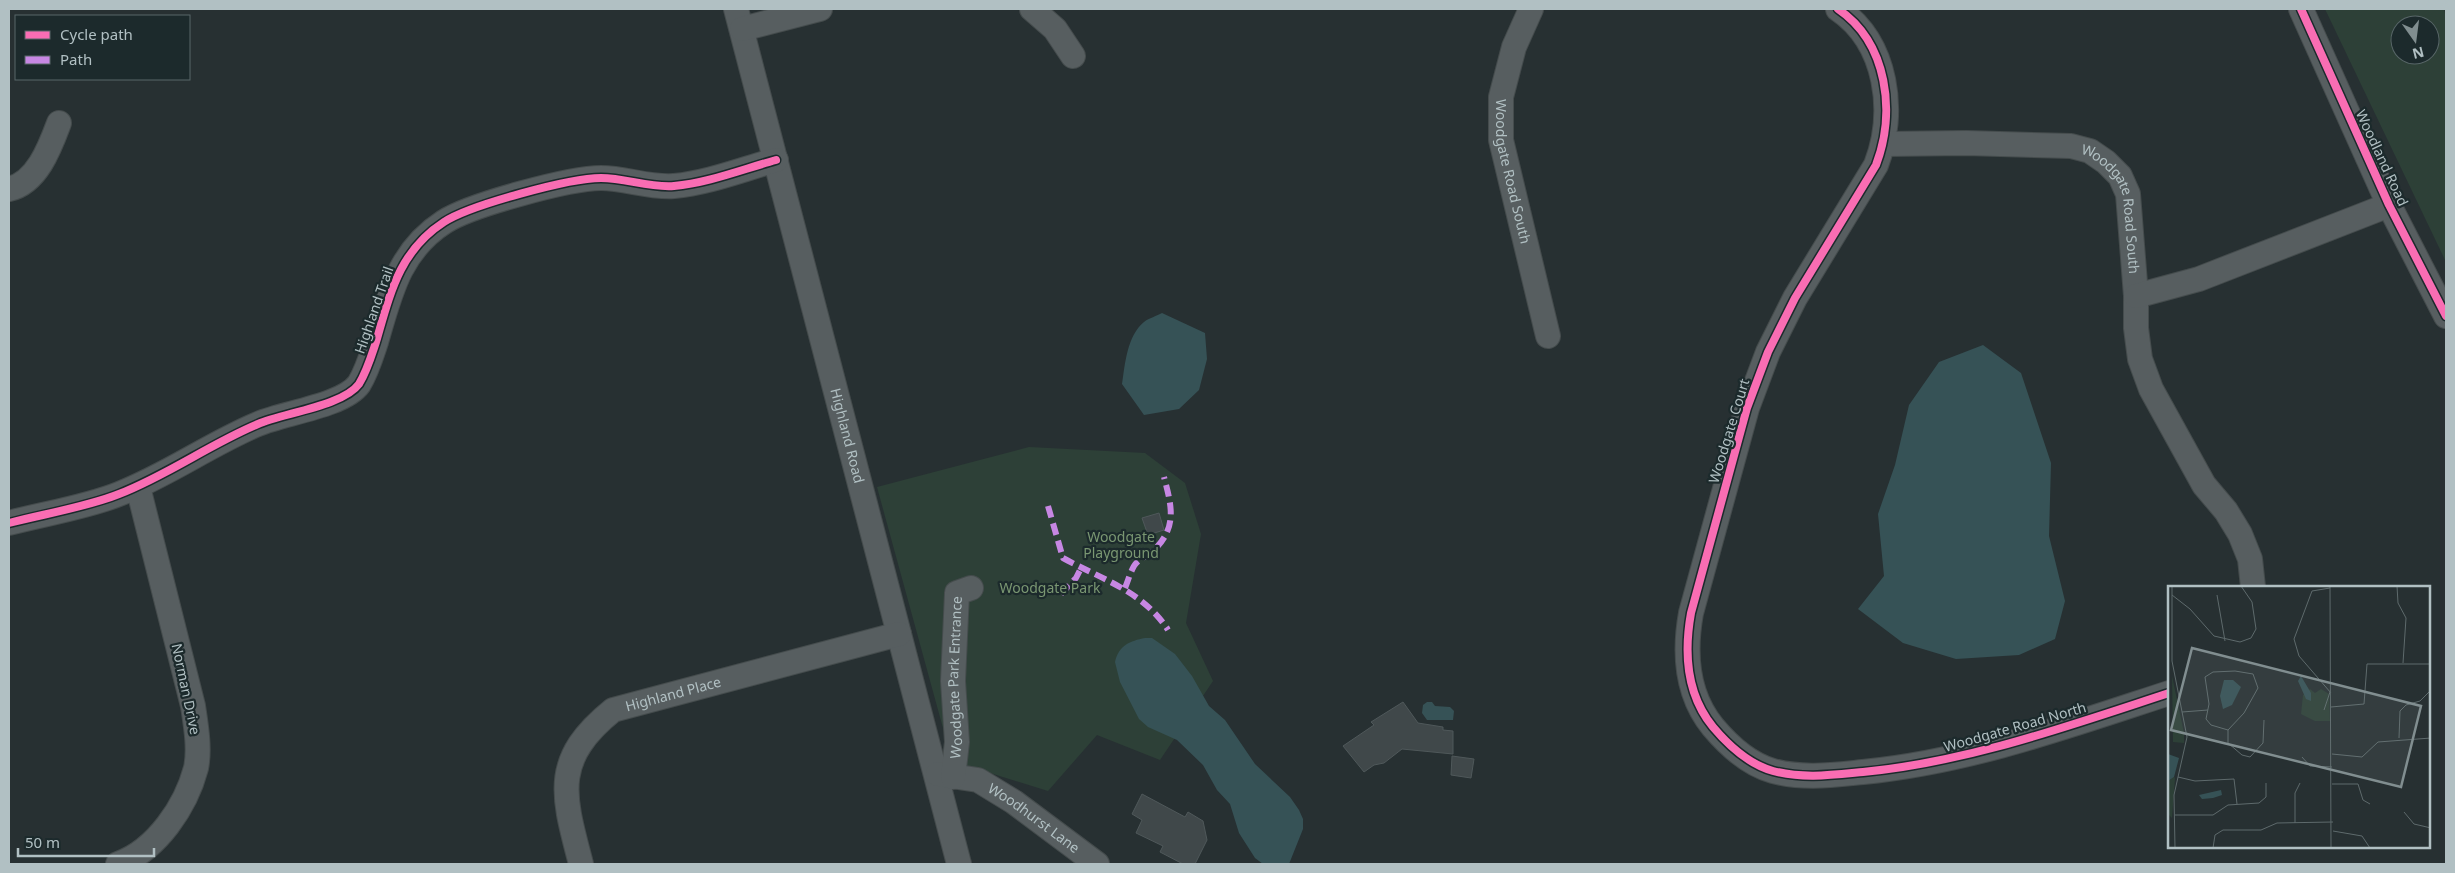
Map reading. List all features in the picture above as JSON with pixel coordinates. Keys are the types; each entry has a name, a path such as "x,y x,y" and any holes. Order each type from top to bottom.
{"street":[{"path":"739,19 820,9"},
{"path":"1032,9 1055,30 1073,56"},
{"name":"Woodgate Road South","path":"1531,9 1514,47 1501,96 1501,140 1548,336"},
{"path":"1838,9 1863,32 1874,53 1882,77 1887,110 1884,144"},
{"name":"Woodland Road","path":"2301,9 2389,205 2446,316"},
{"name":"Highland Road","path":"739,19 899,634 944,775 959,864"},
{"path":"9,189 15,188 30,176 49,150 59,123"},
{"name":"Woodgate Road South","path":"1884,144 1985,143 2070,146 2090,151 2106,162 2120,176 2128,194 2136,296 2199,279 2389,205"},
{"name":"Woodgate Court","path":"1725,741 1708,720 1695,695 1688,668 1686,640 1691,612 1746,408 1768,352 1795,298 1876,165 1884,144"},
{"name":"Highland Trail","path":"9,522 117,496 259,423 322,405 357,387 368,369 394,284 406,259 423,237 446,221 470,210 567,182 601,178 655,186 676,186 776,160"},
{"path":"2136,296 2136,328 2140,360 2151,389 2204,485 2226,511 2240,534 2250,559 2253,586"},
{"name":"Norman Drive","path":"118,864 126,861 151,843 171,822 186,795 196,766 197,736 193,706 138,486"},
{"name":"Woodgate Park Entrance","path":"944,775 957,742 953,681 957,593 971,588"},
{"name":"Highland Place","path":"581,864 569,817 566,793 569,769 578,745 594,726 613,710 637,702 899,634"},
{"name":"Woodgate Road North","path":"1725,741 1746,759 1771,770 1796,776 1823,776 1892,770 1962,757 2168,694"},
{"name":"Woodhurst Lane","path":"944,775 978,780 1014,802 1097,864"}],"green space":[{"path":"2325,9 2444,9 2446,18 2446,262"},
{"name":"Woodgate Park","path":"1029,447 1145,453 1185,483 1201,534 1186,623 1213,681 1160,760 1097,735 1048,791 952,761 877,487"}],"water":[{"path":"1162,313 1205,333 1207,359 1199,390 1179,409 1144,415 1122,384 1126,359 1130,342 1138,328 1146,321"},
{"path":"1983,345 2021,373 2051,463 2049,536 2065,601 2055,639 2019,655 1956,659 1903,643 1858,609 1884,576 1878,514 1895,465 1909,405 1939,362"},
{"path":"1145,638 1152,638 1175,654 1192,676 1209,706 1225,720 1255,764 1290,797 1299,810 1303,819 1303,829 1289,864 1263,864 1255,858 1239,833 1230,804 1217,790 1203,765 1177,740 1148,727 1139,719 1120,682 1115,662 1122,648"},
{"path":"1427,702 1432,702 1435,706 1450,707 1454,711 1453,720 1427,720 1422,713 1423,705"}],"building":[{"path":"1159,513 1164,530 1148,535 1142,518"},
{"path":"1403,702 1418,723 1443,727 1443,730 1453,731 1453,754 1402,749 1384,763 1374,765 1364,772 1343,746 1374,725 1371,722"},
{"path":"1452,756 1474,759 1471,778 1451,775"},
{"path":"1142,794 1185,817 1188,812 1203,821 1207,840 1195,864 1183,864 1160,852 1163,846 1136,833 1142,820 1132,814"}],"marked path":[{"path":"1125,588 1134,566 1155,549 1167,532 1171,514 1164,477"},
{"path":"1048,506 1063,558 1134,596 1146,605 1168,630"},
{"path":"1061,594 1076,578 1081,568"}],"cycle path":[{"path":"1838,9 1855,23 1868,40 1877,60 1883,80 1886,102 1886,123 1882,145 1876,165 1795,298 1768,352 1747,408 1691,613 1688,658 1692,687 1697,701 1713,727 1732,747 1755,764 1773,771 1795,775 1818,776 1902,767 1941,760 2018,741 2168,693"},
{"path":"2301,9 2389,205 2446,316"},
{"path":"9,523 106,499 155,478 258,424 327,403 351,392 359,384 367,369 386,307 406,260 416,246 429,234 444,222 457,215 497,201 567,182 601,178 656,186 674,186 713,179 776,160"}],"park label":[{"name":"Woodgate Playground","path":"1121,546"}]}
